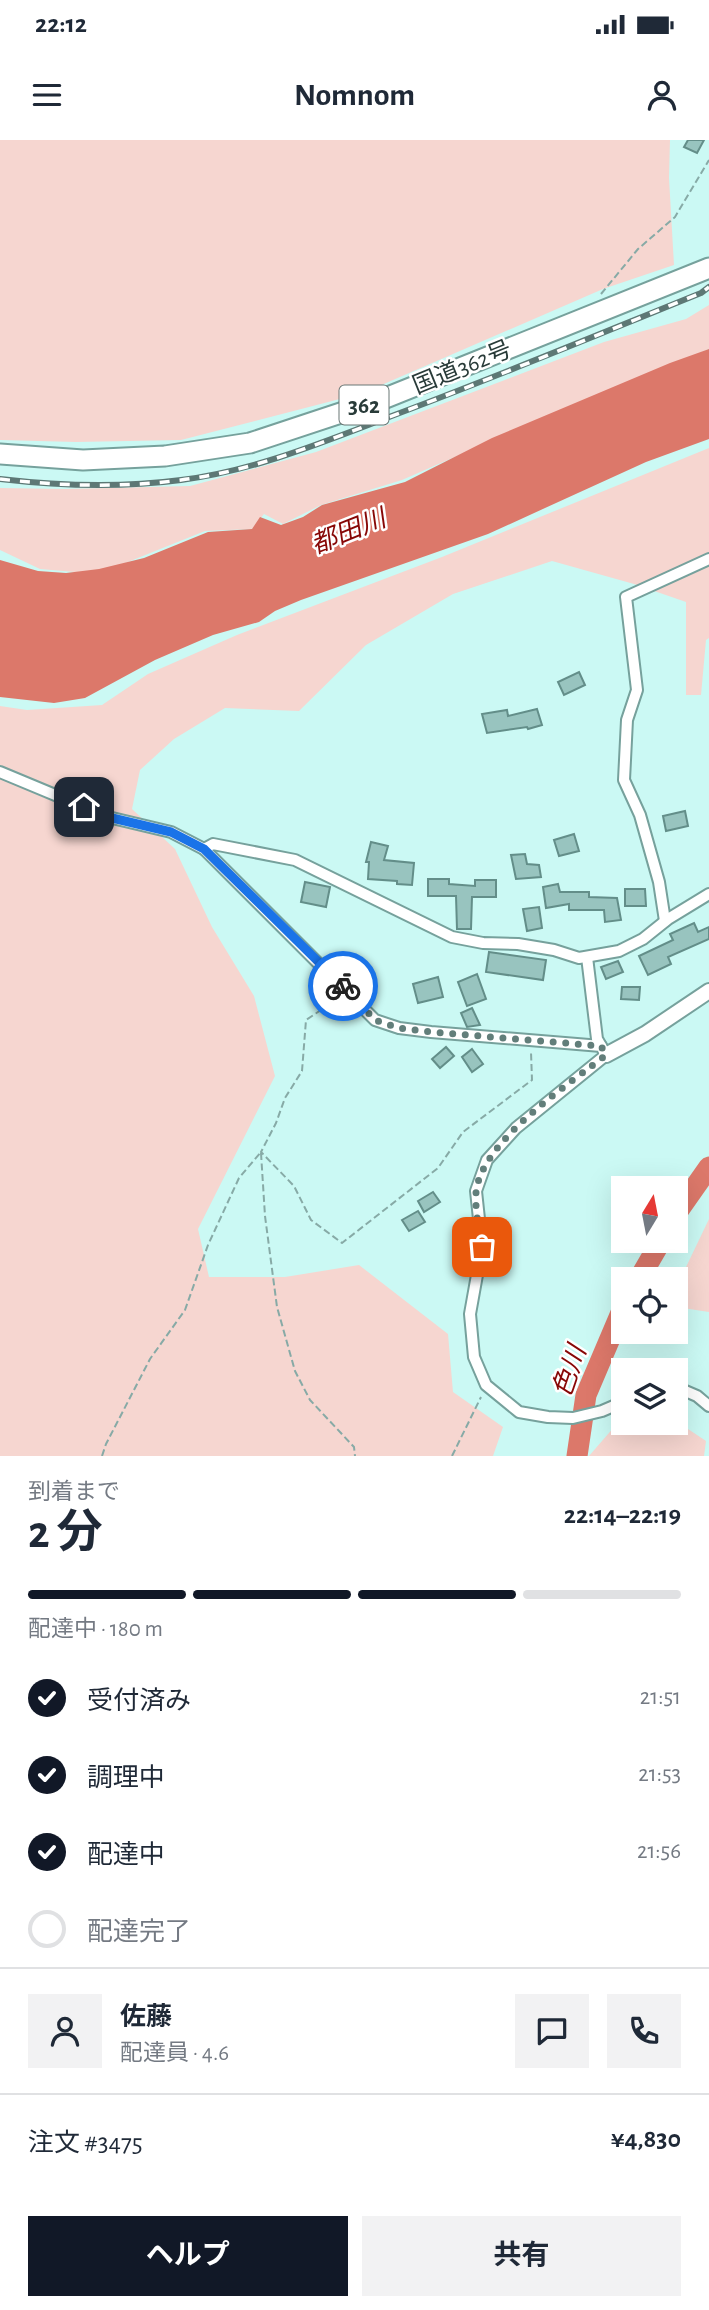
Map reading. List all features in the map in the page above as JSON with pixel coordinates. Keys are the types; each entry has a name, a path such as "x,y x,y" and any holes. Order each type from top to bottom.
{"highway":[{"name":"国道362号","path":"0,454 83,460 164,456 250,443 383,399 709,268"}],"street":[{"path":"665,921 659,882 640,815 624,780 627,720 637,690 626,597 709,559"},
{"path":"0,772 108,817 171,832 204,849 375,1020 399,1028 604,1050"},
{"path":"204,849 213,844 295,860 452,937 483,943 518,944 554,950 579,958 619,951 643,939 665,921 709,894"},
{"path":"587,957 597,1039 604,1050"},
{"path":"611,1407 573,1418 519,1412 503,1402 486,1385 474,1357 470,1314 482,1247 476,1191 487,1160 516,1128 604,1050 645,1034 709,991"},
{"path":"688,1392 709,1406"}],"path":[{"path":"590,317 603,289 638,248 675,217 709,160"},
{"path":"102,1456 150,1359 185,1310 208,1245 239,1178 261,1152 285,1098 302,1071 306,1020 348,991"},
{"path":"261,1152 294,1186 311,1220 342,1243 438,1168 463,1132 531,1080 531,1041"},
{"path":"261,1152 265,1216 276,1307 295,1371 310,1400 354,1447 355,1456"},
{"path":"452,1456 486,1385"}],"shaded area":[{"path":"0,140 670,140 669,178 674,265 603,289 363,393 181,440 0,440"},
{"path":"709,305 709,349 402,480 321,505 283,524 264,514 252,529 205,531 98,574 40,569 0,550 0,488 190,486 316,452 604,342 686,319"},
{"path":"709,448 709,638 706,640 701,695 686,695 686,602 552,561 453,594 366,645 299,711 225,708 174,739 140,770 132,809 175,849 212,927 254,996 275,1076 198,1229 209,1277 285,1277 359,1265 448,1334 453,1392 503,1427 493,1456 0,1456 0,706 27,710 102,705 148,674 237,635 442,557"},
{"path":"709,1219 709,1312 688,1309 686,1267"},
{"path":"688,1429 706,1441 704,1456 589,1456 611,1431 611,1435 688,1435"}],"water":[{"name":"都田川","path":"709,349 709,439 646,462 488,534 301,600 275,611 259,622 213,635 155,660 85,698 54,703 0,697 0,560 38,571 66,573 99,569 144,558 208,532 252,529 260,517 281,525 303,517 322,505 405,482 492,438"}],"building":[{"path":"688,140 704,140 697,153 684,147"},
{"path":"579,672 585,685 564,695 558,682"},
{"path":"537,709 542,725 487,733 482,714 507,710 508,716"},
{"path":"685,811 688,826 666,831 663,816"},
{"path":"574,834 579,851 559,856 554,840"},
{"path":"371,842 388,846 384,860 414,863 412,885 368,879 369,862 366,862"},
{"path":"525,854 527,864 539,865 541,877 516,879 511,855"},
{"path":"428,879 449,879 449,884 475,886 475,880 496,880 496,897 472,897 471,929 457,929 456,896 428,896"},
{"path":"305,882 330,887 326,907 301,902"},
{"path":"558,884 560,892 589,892 589,897 617,898 621,920 605,922 604,910 569,910 569,904 546,908 543,887"},
{"path":"625,889 645,889 646,906 625,906"},
{"path":"539,907 542,928 527,931 523,909"},
{"path":"694,923 698,932 709,927 709,939 668,957 671,964 648,975 639,956 673,940 670,934"},
{"path":"489,952 546,960 543,980 486,972"},
{"path":"618,961 623,972 606,979 601,967"},
{"path":"477,974 486,999 467,1006 458,982"},
{"path":"438,977 443,997 418,1003 413,984"},
{"path":"622,987 640,987 639,1000 621,999"},
{"path":"472,1008 480,1025 467,1027 461,1013"},
{"path":"446,1047 454,1056 440,1068 432,1059"},
{"path":"472,1049 483,1064 472,1072 462,1057"},
{"path":"433,1192 440,1202 424,1212 418,1201"},
{"path":"418,1211 425,1222 409,1231 402,1220"},
{"path":"502,1220 508,1231 493,1240 488,1228"}],"waterway":[{"name":"色川","path":"688,1197 709,1167"},
{"name":"色川","path":"646,1267 654,1253"},
{"name":"色川","path":"577,1456 586,1395 611,1336"}],"railway":[{"path":"0,479 68,485 135,484 208,476 261,463 467,387 701,293 709,287"}],"way so far":[{"path":"343,986 375,1020 399,1028 601,1046 606,1055 516,1128 487,1160 476,1191 482,1247"}],"route":[{"path":"84,807 108,817 171,832 204,849 343,986"}]}
